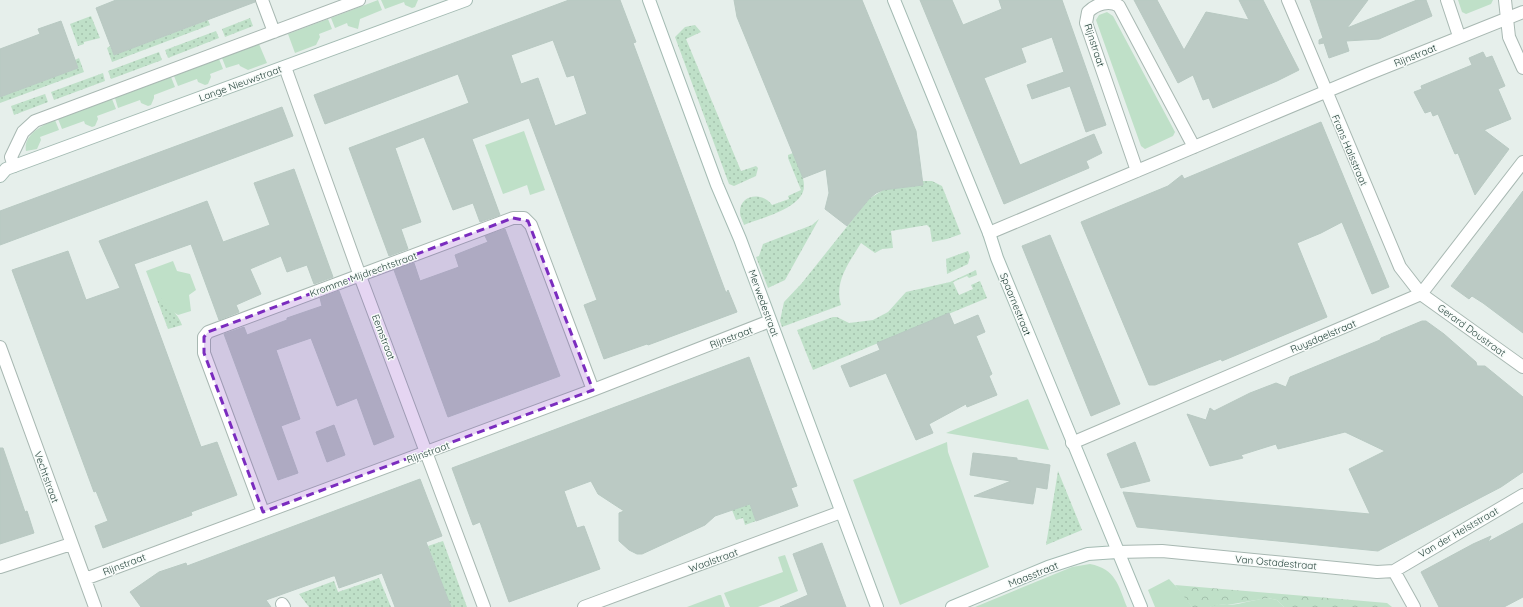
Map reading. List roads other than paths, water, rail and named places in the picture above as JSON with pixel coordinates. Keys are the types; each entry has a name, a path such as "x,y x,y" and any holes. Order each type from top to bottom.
{"street":[{"path":"262,0 274,32"},
{"name":"Lange Nieuwstraat","path":"5,169 23,132 35,121 359,0"},
{"name":"Lange Nieuwstraat","path":"5,169 466,0"},
{"name":"Merwedestraat","path":"648,0 717,186 740,239 877,607"},
{"name":"Spaarnestraat","path":"894,0 989,233 996,256 1072,443 1141,607"},
{"name":"Frans Halsstraat","path":"1288,0 1400,267 1422,294"},
{"path":"1447,0 1459,36"},
{"path":"1505,0 1509,36 1523,68"},
{"name":"Rijnstraat","path":"1137,171 1086,23 1088,12 1092,8 1107,2 1111,2 1119,6 1194,147"},
{"name":"Rijnstraat","path":"989,233 1459,36 1523,12"},
{"name":"Eemstraat","path":"285,67 360,276 484,607"},
{"name":"Ruysdaelstraat","path":"1072,443 1422,294 1523,162"},
{"name":"Kromme Mijdrechtstraat","path":"263,512 204,353 204,337 208,332 513,218 524,218 531,225 594,390"},
{"name":"Gerard Doustraat","path":"1422,294 1523,368"},
{"name":"Rijnstraat","path":"85,579 594,390 770,322"},
{"name":"Vechtstraat","path":"0,347 95,607"},
{"name":"Van der Helststraat","path":"1394,571 1523,496"},
{"name":"Waalstraat","path":"584,607 841,512"},
{"path":"0,567 71,544"},
{"name":"Van Ostadestraat","path":"1117,552 1162,551 1377,572 1394,571"},
{"name":"Maasstraat","path":"952,607 1055,565 1088,554 1117,552"},
{"path":"1394,571 1414,607"}]}
